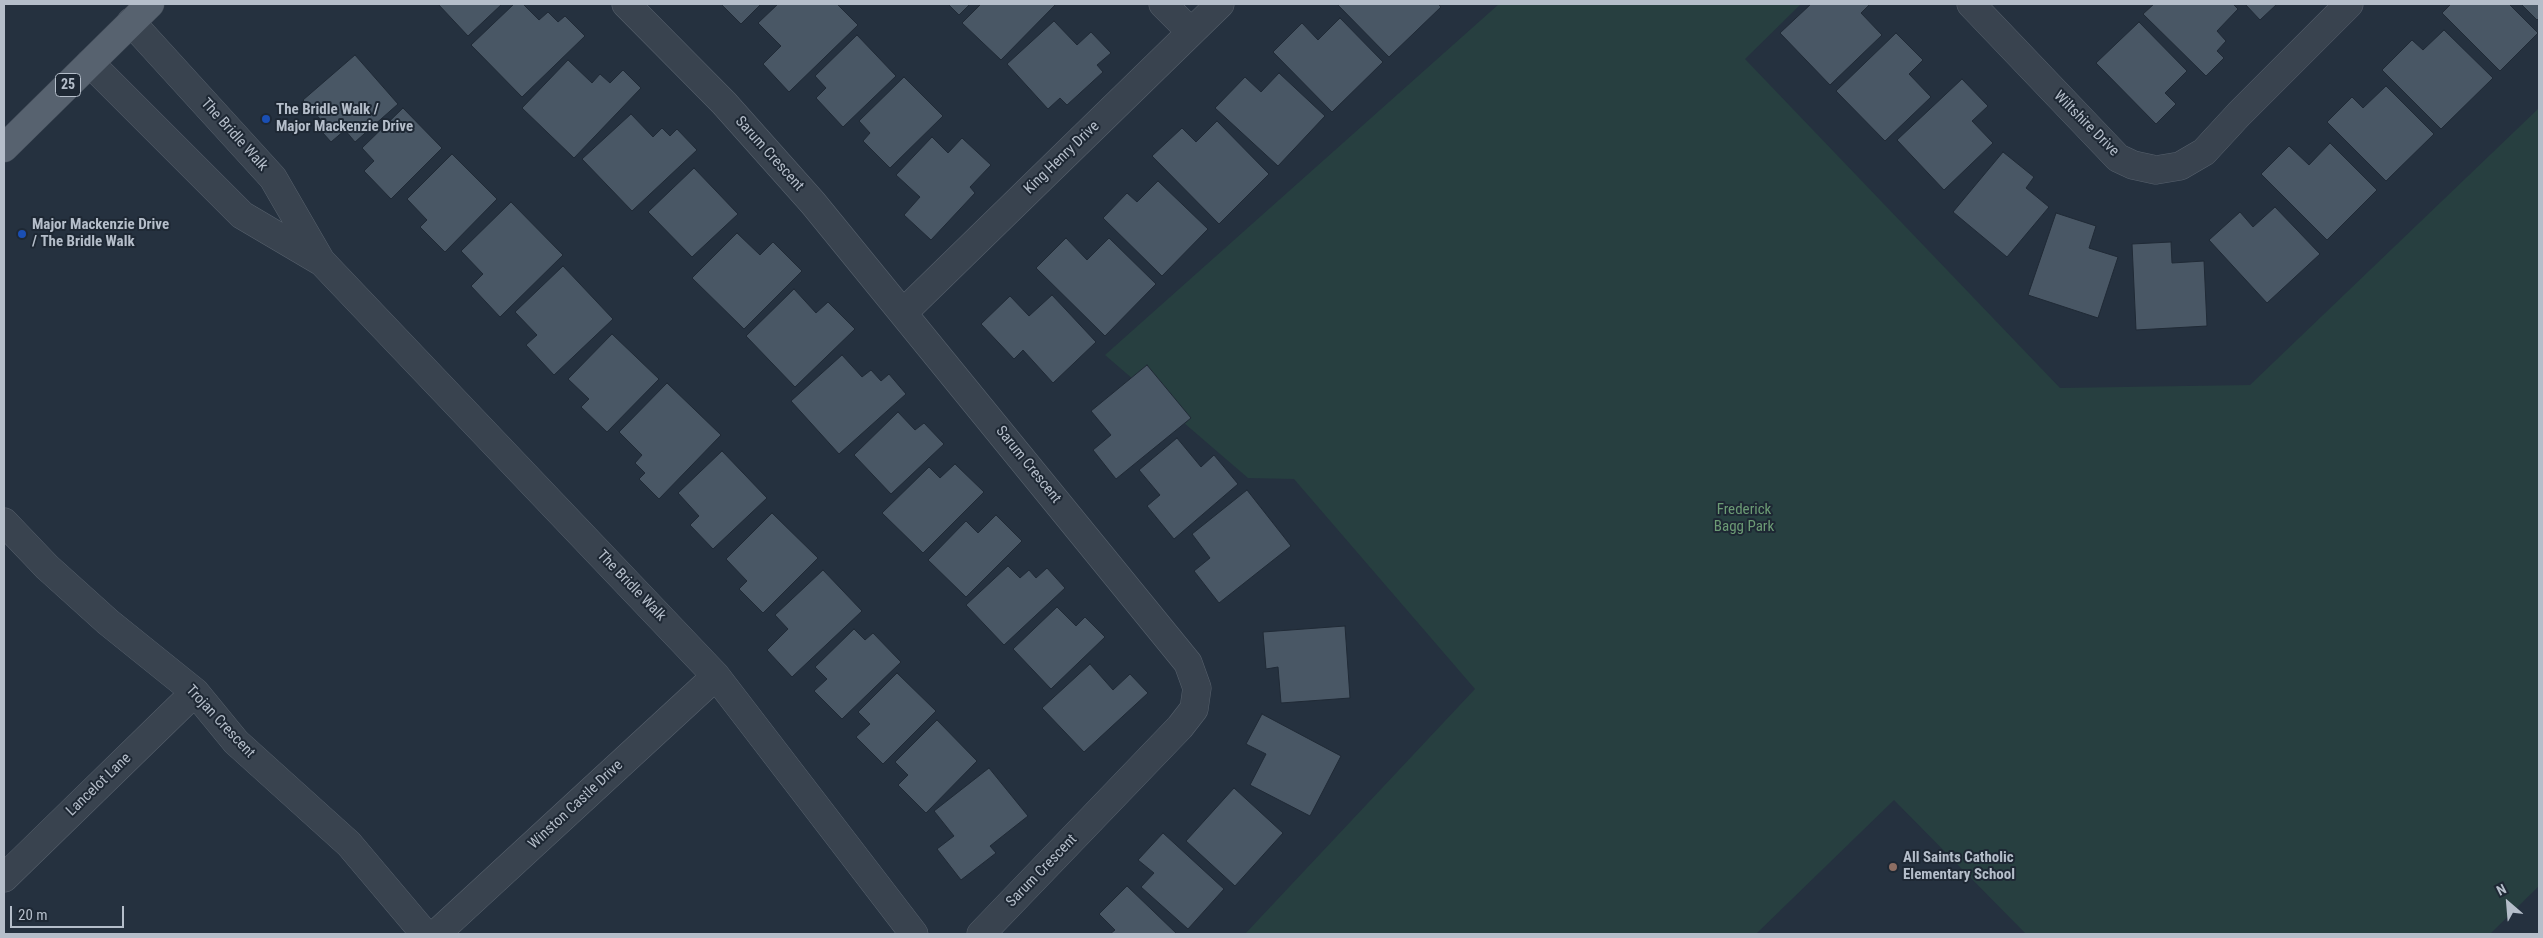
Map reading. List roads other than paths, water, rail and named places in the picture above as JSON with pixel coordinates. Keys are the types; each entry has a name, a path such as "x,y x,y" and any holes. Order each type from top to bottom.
{"main road":[{"name":"25","path":"4,148 140,13"}],"street":[{"name":"Sarum Crescent","path":"626,4 736,118 813,203 904,312 1188,663 1197,688 1194,709 1180,727 981,934"},
{"path":"1163,4 1191,32"},
{"name":"King Henry Drive","path":"904,312 1220,4"},
{"name":"Wiltshire Drive","path":"1971,4 2118,158 2134,165 2156,170 2180,166 2204,152 2239,114 2349,4"},
{"name":"The Bridle Walk","path":"140,13 273,178 321,261 716,676 914,934"},
{"name":"The Bridle Walk","path":"90,62 242,215 321,261"},
{"name":"Trojan Crescent","path":"4,522 46,566 108,622 195,692 236,742 349,844 425,934"},
{"name":"Winston Castle Drive","path":"436,934 716,676"},
{"name":"Lancelot Lane","path":"4,878 195,692"}],"place":[{"name":"The Bridle Walk / Major Mackenzie Drive","path":"266,119"},
{"name":"Major Mackenzie Drive / The Bridle Walk","path":"22,234"},
{"name":"All Saints Catholic Elementary School","path":"1893,867"}],"park label":[{"name":"Frederick Bagg Park","path":"1744,518"}]}
